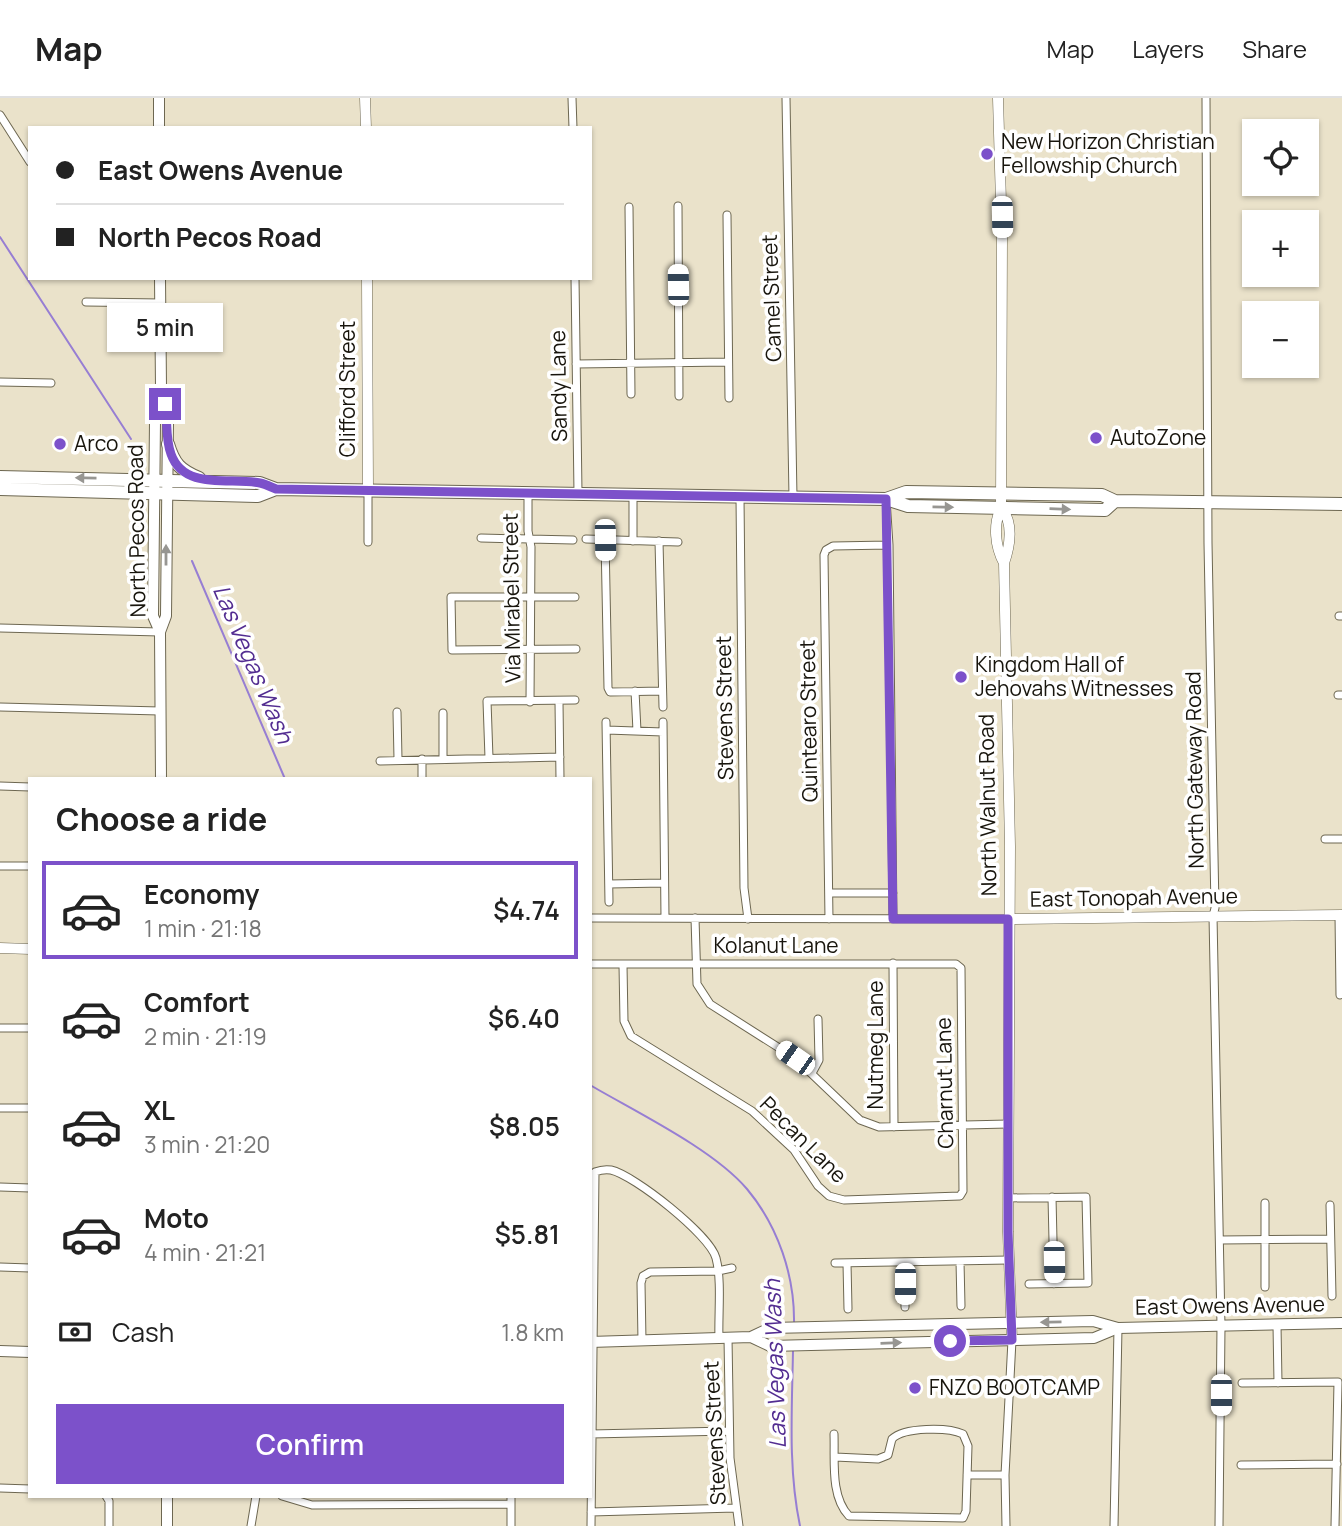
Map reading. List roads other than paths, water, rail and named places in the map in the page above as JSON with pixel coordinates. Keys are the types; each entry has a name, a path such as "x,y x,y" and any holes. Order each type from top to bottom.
{"main road":[{"path":"159,98 159,126"},
{"name":"North Pecos Road","path":"160,280 162,388 168,421 168,444 160,487"},
{"name":"North Pecos Road","path":"161,777 160,632 166,617 155,421 162,388"},
{"path":"168,444 178,468 206,481"},
{"path":"0,477 258,495 276,489 528,492 886,499 908,506 1105,510 1115,501"},
{"path":"0,489 160,487 206,481 260,483 276,489"},
{"path":"886,499 906,492 1001,493 1102,495 1115,501 1342,504"},
{"name":"East Owens Avenue","path":"751,1338 770,1328 1093,1321 1118,1328 1342,1323"},
{"name":"East Owens Avenue","path":"592,1342 751,1338 770,1346 1094,1338 1118,1328"},
{"path":"0,1351 28,1352"},
{"path":"167,1498 167,1526"}],"street":[{"path":"365,98 366,126"},
{"path":"572,98 573,126"},
{"name":"Camel Street","path":"786,98 793,497"},
{"name":"North Walnut Road","path":"998,98 1002,237 1001,508 1009,520 1008,550 1004,563 1010,846 1008,1198 1012,1340"},
{"name":"North Gateway Road","path":"1206,98 1213,916 1222,1326 1219,1526"},
{"path":"0,115 28,158"},
{"path":"677,206 679,396"},
{"path":"629,207 631,394"},
{"path":"727,215 729,398"},
{"name":"Clifford Street","path":"367,280 368,542"},
{"name":"Sandy Lane","path":"575,280 578,493"},
{"path":"86,302 161,303"},
{"path":"576,364 728,362"},
{"path":"0,382 51,383"},
{"name":"Via Mirabel Street","path":"528,492 531,547 530,702"},
{"path":"633,495 634,541"},
{"name":"Stevens Street","path":"740,497 744,888 748,919"},
{"path":"886,499 889,545 893,919"},
{"path":"481,538 573,540"},
{"path":"586,539 678,542"},
{"path":"605,540 608,688 610,692 662,691"},
{"path":"659,541 663,707"},
{"name":"Quintearo Street","path":"829,919 824,555 826,550 833,546 889,545"},
{"path":"575,597 451,597 452,650 576,649"},
{"path":"0,628 160,632"},
{"path":"635,691 637,731"},
{"path":"489,758 487,701 575,700"},
{"path":"559,702 560,777"},
{"path":"0,707 160,711"},
{"path":"397,712 398,760"},
{"path":"443,713 443,759"},
{"path":"663,722 665,918"},
{"path":"609,902 606,726 663,732"},
{"path":"380,761 560,757"},
{"path":"422,759 422,777"},
{"path":"0,786 28,787"},
{"path":"1325,839 1342,839"},
{"path":"0,866 28,866"},
{"path":"609,884 664,883"},
{"path":"829,893 893,893"},
{"path":"1340,995 1341,915"},
{"name":"East Tonopah Avenue","path":"592,918 1008,919 1341,915"},
{"path":"695,918 697,984 710,1004 770,1040 812,1073 860,1120 878,1127 1008,1124"},
{"path":"0,948 28,948"},
{"name":"Nutmeg Lane","path":"893,963 894,1127"},
{"name":"Kolanut Lane","path":"592,964 950,963 961,968"},
{"name":"Pecan Lane","path":"623,965 624,1021 631,1036 752,1111 794,1150 818,1186 829,1196 844,1200 960,1196"},
{"name":"Charnut Lane","path":"960,1196 964,1191 961,968"},
{"path":"812,1073 819,1060 818,1019"},
{"path":"0,1028 28,1028"},
{"path":"0,1108 28,1108"},
{"name":"Stevens Street","path":"592,1242 595,1172 611,1170 658,1198 712,1248 718,1271 735,1508 739,1526"},
{"path":"0,1187 28,1188"},
{"path":"1052,1197 1054,1284"},
{"path":"1008,1198 1086,1197 1088,1283 1029,1284"},
{"path":"1265,1203 1265,1287"},
{"path":"1330,1205 1332,1296"},
{"path":"1220,1240 1330,1240"},
{"path":"835,1263 1009,1260"},
{"path":"960,1261 961,1306"},
{"path":"905,1262 905,1307"},
{"path":"847,1263 848,1309"},
{"path":"0,1267 28,1268"},
{"path":"642,1340 643,1276 650,1272 718,1271 732,1268"},
{"path":"1277,1325 1278,1383"},
{"path":"1114,1526 1118,1328"},
{"path":"1006,1526 1005,1475 1012,1340"},
{"path":"1242,1383 1338,1382 1335,1526"},
{"path":"834,1434 835,1457 837,1493 840,1507 849,1516 963,1518 966,1511 966,1439 955,1430 903,1431 892,1439 888,1455 877,1459 835,1457"},
{"path":"592,1434 729,1431"},
{"path":"1241,1465 1337,1464"},
{"path":"967,1475 1005,1475"},
{"path":"0,1488 28,1489"},
{"path":"107,1498 109,1526"},
{"path":"251,1526 256,1498"},
{"path":"289,1498 312,1505 511,1500 511,1526"},
{"path":"355,1498 355,1505"},
{"path":"591,1498 591,1526"},
{"path":"591,1512 735,1508"}],"waterway":[{"name":"Las Vegas Wash","path":"0,237 131,439"},
{"name":"Las Vegas Wash","path":"192,561 284,777"},
{"name":"Las Vegas Wash","path":"592,1086 695,1146 747,1189 768,1219 782,1252 788,1270 794,1324"},
{"name":"Las Vegas Wash","path":"793,1351 792,1461 800,1526"}],"place":[{"name":"New Horizon Christian Fellowship Church","path":"987,154"},
{"name":"AutoZone","path":"1096,438"},
{"name":"Arco","path":"60,444"},
{"name":"Kingdom Hall of Jehovahs Witnesses","path":"961,677"},
{"name":"FNZO BOOTCAMP","path":"915,1388"}]}
